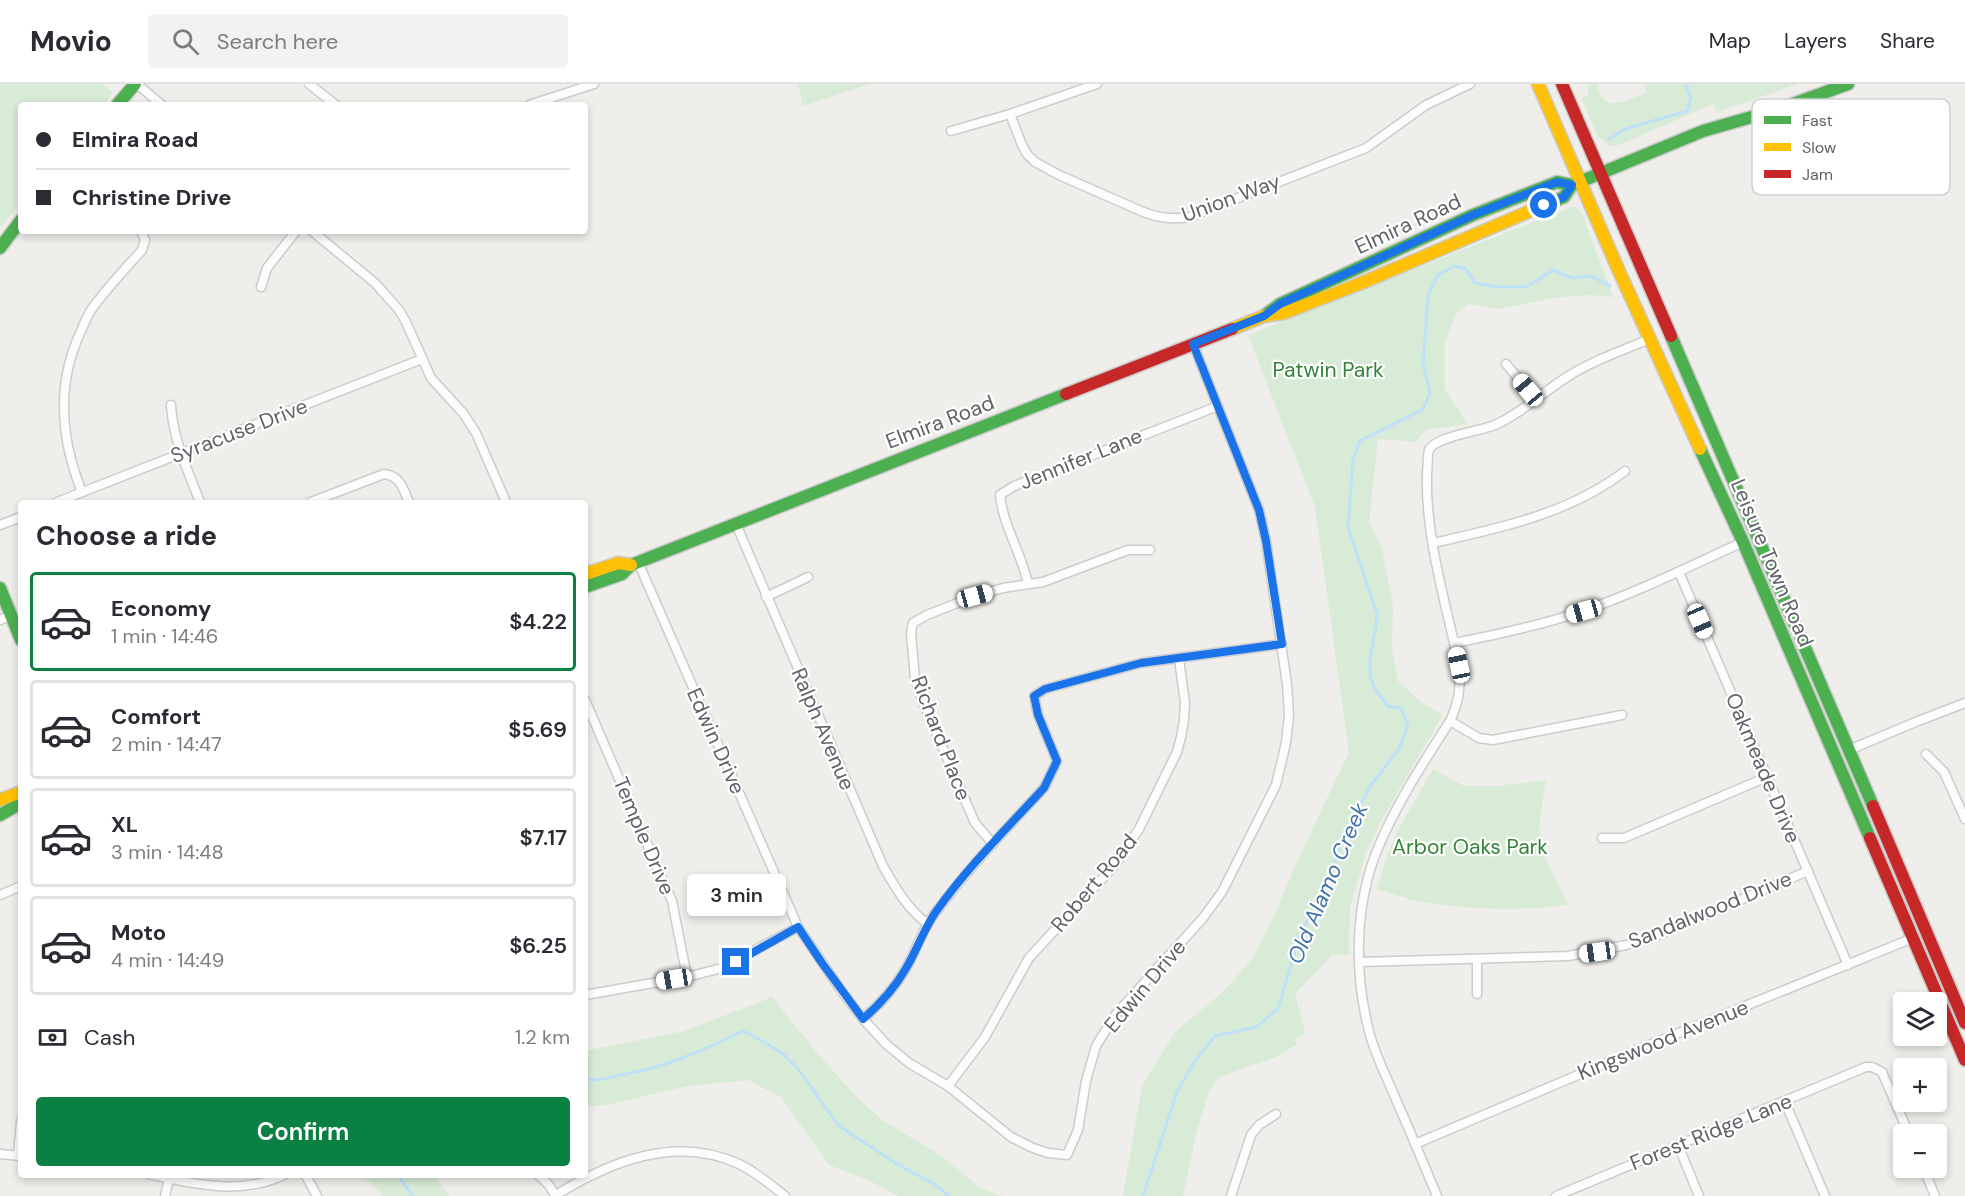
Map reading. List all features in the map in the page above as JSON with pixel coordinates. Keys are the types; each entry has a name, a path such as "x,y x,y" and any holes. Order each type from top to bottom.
{"main road":[{"path":"120,102 136,84"},
{"name":"Leisure Town Road","path":"1539,84 1577,183 1743,542 1965,1060"},
{"name":"Leisure Town Road","path":"1562,84 1850,750 1964,1022"},
{"name":"Elmira Road","path":"1806,99 1848,84"},
{"name":"Elmira Road","path":"1264,316 1280,304 1473,215 1557,182 1577,183 1703,131 1752,117"},
{"name":"Elmira Road","path":"588,573 618,563 634,563 1264,316 1284,313 1364,282 1564,197 1577,183"},
{"path":"0,248 18,224"},
{"path":"1743,542 1750,546 1772,574"},
{"name":"Elmira Road","path":"588,586 622,574 634,563"},
{"path":"0,588 5,617 18,636"},
{"path":"1791,655 1838,743 1843,750 1850,750"},
{"path":"0,800 18,793"},
{"path":"0,816 18,805"},
{"path":"0,816 18,810"},
{"path":"1913,938 1923,945 1929,954 1964,1022"}],"street":[{"path":"136,84 158,102"},
{"path":"309,84 332,102"},
{"path":"539,102 594,84"},
{"path":"951,131 1010,114 1097,84"},
{"name":"Union Way","path":"1010,114 1027,154 1045,169 1153,216 1176,219 1189,217 1366,148 1426,105 1470,84"},
{"path":"82,492 66,438 63,401 67,372 74,347 91,311 142,250 145,240 142,234"},
{"path":"261,287 267,268 294,234"},
{"path":"316,234 375,283 392,301 406,322 431,378 463,414 476,433 505,500"},
{"path":"1437,1196 1376,1054 1368,1028 1360,982 1359,926 1366,884 1377,850 1389,824 1458,705 1461,684 1459,665 1429,519 1428,455 1431,447 1441,440 1499,423 1516,414 1576,372 1650,339"},
{"name":"Edwin Drive","path":"634,563 798,927 834,980 863,1019 887,1045 909,1063 948,1086 1011,1137 1048,1153 1067,1155 1078,1130 1086,1081 1096,1046 1116,1014 1203,918 1222,892 1276,786 1286,743 1289,715 1287,684 1266,541 1259,510 1193,344"},
{"name":"Syracuse Drive","path":"62,500 422,358"},
{"path":"1506,363 1536,399"},
{"path":"171,405 172,423 181,453 200,500"},
{"name":"Jennifer Lane","path":"1028,584 1026,571 1001,507 1000,495 1014,486 1218,406"},
{"path":"1433,543 1519,523 1543,515 1569,504 1625,471"},
{"path":"316,500 384,474 399,480 408,500"},
{"path":"0,525 18,518"},
{"name":"Ralph Avenue","path":"736,524 884,866 919,918 928,924"},
{"path":"1455,643 1584,611 1679,572 1743,542"},
{"name":"Richard Place","path":"993,844 975,823 922,702 915,679 913,624 917,620 975,596 1003,588 1043,582 1128,550 1150,550"},
{"name":"Oakmeade Drive","path":"1679,572 1848,965"},
{"path":"766,597 808,577"},
{"path":"863,1019 904,972 928,924 969,869 1044,788 1057,761 1038,715 1034,696 1045,689 1141,663 1282,644"},
{"name":"Robert Road","path":"948,1086 986,1037 1029,958 1114,866 1139,829 1177,752 1181,737 1185,704 1179,658"},
{"path":"1850,750 1918,720 1965,703"},
{"name":"Temple Drive","path":"588,707 672,901 687,977"},
{"path":"1450,722 1479,738 1493,740 1622,715"},
{"path":"1926,754 1944,772 1965,819"},
{"path":"1602,838 1624,838 1767,777"},
{"name":"Sandalwood Drive","path":"1360,962 1568,956 1626,945 1656,936 1808,871"},
{"path":"0,895 18,887"},
{"path":"588,994 715,970 736,962 798,927"},
{"name":"Kingswood Avenue","path":"1415,1144 1649,1045 1913,938"},
{"path":"1477,960 1477,994"},
{"name":"Forest Ridge Lane","path":"1560,1195 1866,1067 1882,1072 1905,1124"},
{"path":"1785,1102 1825,1196"},
{"path":"1231,1196 1251,1135 1259,1125 1276,1114"},
{"path":"1678,1145 1699,1196"},
{"path":"588,1177 647,1154 692,1151 725,1158 752,1172 785,1196"},
{"path":"0,1154 18,1156"},
{"path":"165,1178 201,1185 242,1186 275,1178"},
{"path":"307,1178 317,1196"},
{"path":"541,1178 556,1195 585,1178"},
{"path":"1928,1178 1935,1196"},
{"path":"165,1196 169,1179"}],"green space":[{"path":"0,84 102,84 113,93 106,102 18,102 18,207 0,228"},
{"path":"798,84 870,84 803,106"},
{"path":"1596,84 1603,98 1618,103 1647,92 1644,86 1649,84 1798,84 1717,112 1713,104 1619,145 1609,146 1598,136 1581,98 1587,96 1589,86"},
{"name":"Patwin Park","path":"1571,207 1578,208 1583,216 1613,297 1590,295 1559,297 1499,309 1468,304 1455,315 1445,342 1445,389 1467,424 1426,430 1416,442 1378,439 1369,522 1382,549 1393,605 1392,650 1398,681 1422,703 1443,715 1383,817 1367,850 1350,907 1349,955 1333,954 1295,994 1305,1033 1297,1037 1296,1045 1278,1056 1219,1077 1208,1094 1196,1134 1183,1196 1123,1196 1142,1086 1176,1031 1223,992 1252,959 1349,752 1315,507 1248,335"},
{"name":"Arbor Oaks Park","path":"1433,769 1464,786 1496,786 1546,780 1539,825 1543,854 1568,905 1512,909 1474,908 1418,901 1377,889 1386,858 1398,830"},
{"path":"772,997 817,1053 857,1097 882,1120 943,1157 980,1188 1002,1196 898,1196 874,1183 829,1165 781,1097 748,1080 688,1086 607,1105 588,1107 588,1050 685,1031"},
{"path":"365,1178 436,1178 450,1196 383,1196"}],"waterway":[{"name":"Old Alamo Creek","path":"1609,139 1625,129 1687,111 1691,98 1685,84"},
{"name":"Old Alamo Creek","path":"1143,1196 1177,1092 1194,1062 1215,1036 1256,1027 1278,1009 1300,934 1323,892 1347,828 1371,785 1399,749 1408,725 1401,708 1388,706 1375,689 1371,678 1370,660 1377,614 1348,527 1353,459 1360,441 1423,409 1430,393 1423,364 1428,295 1438,275 1454,266 1466,269 1475,283 1497,287 1526,287 1553,270 1572,278 1591,276 1610,286"},
{"name":"Old Alamo Creek","path":"588,1079 603,1079 654,1068 698,1052 743,1031 784,1055 799,1070 838,1125 897,1164 934,1184 949,1196"},
{"name":"Old Alamo Creek","path":"400,1178 413,1196"}],"traffic: fast":[{"path":"120,102 135,84"},
{"path":"1806,99 1848,84"},
{"path":"1542,206 1564,197 1572,185 1703,131 1752,117"},
{"path":"1265,315 1280,304 1473,215 1557,182 1572,185"},
{"path":"0,248 18,224"},
{"path":"1671,336 1873,806"},
{"path":"588,586 622,574 631,565 1066,394"},
{"path":"1700,449 1743,542 1870,838"},
{"path":"0,588 18,633"},
{"path":"0,815 18,805"}],"traffic: slow":[{"path":"1538,84 1618,269 1700,449"},
{"path":"1232,329 1264,316 1284,313 1364,282 1542,206"},
{"path":"588,573 618,563 631,565"},
{"path":"0,800 18,793"}],"traffic: jam":[{"path":"1562,84 1671,336"},
{"path":"1066,394 1232,329"},
{"path":"1873,806 1965,1023"},
{"path":"1870,838 1965,1060"}],"route":[{"path":"736,962 798,927 863,1019 904,972 928,924 948,896 969,869 1044,788 1052,774 1057,761 1035,707 1034,696 1045,689 1141,663 1282,644 1259,510 1193,344 1264,316 1280,304 1473,215 1557,182 1572,185 1564,197 1544,205"}]}
